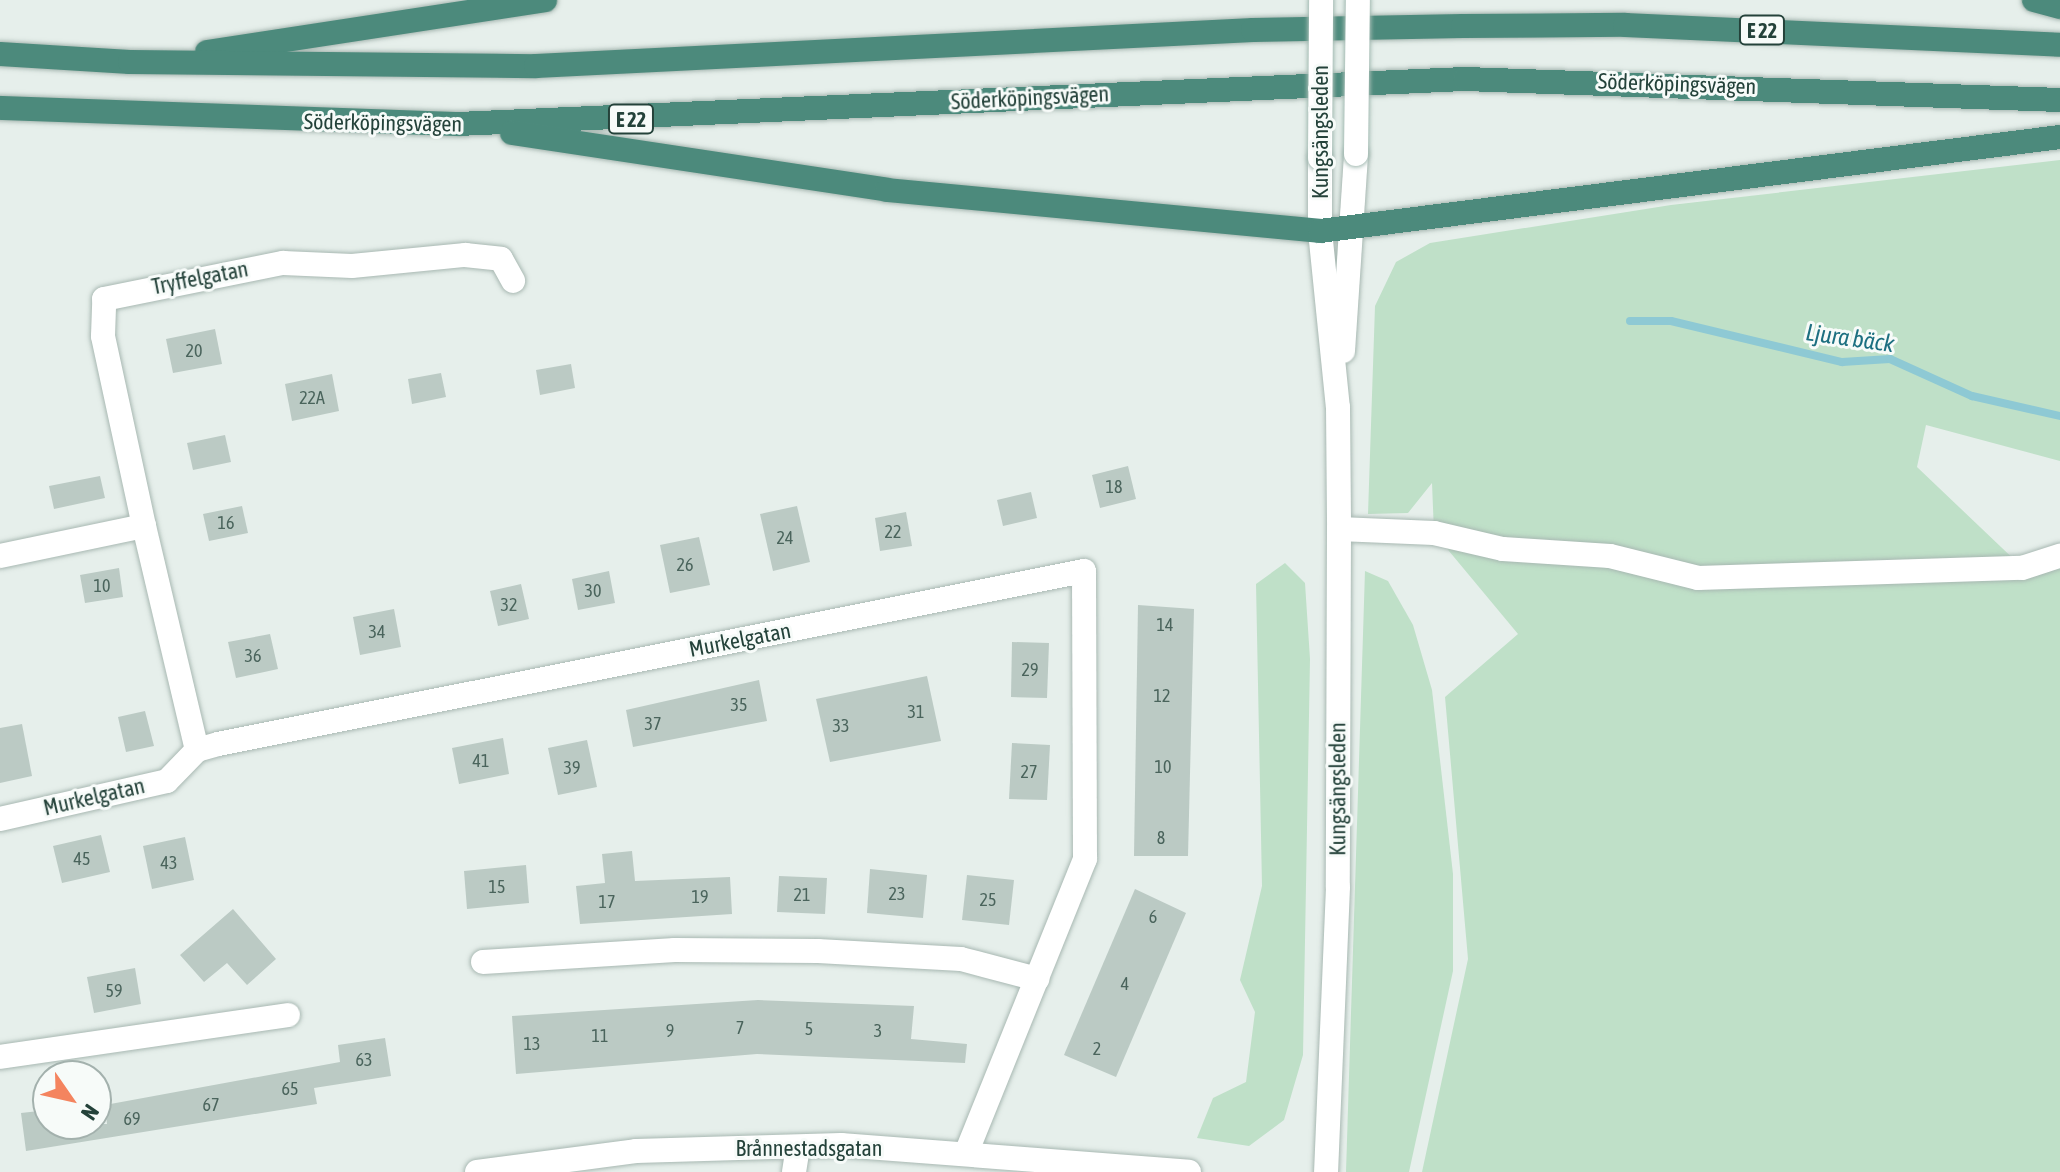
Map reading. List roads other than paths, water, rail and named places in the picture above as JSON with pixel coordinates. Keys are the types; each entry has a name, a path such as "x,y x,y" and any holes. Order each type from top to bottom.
{"highway":[{"path":"130,62 545,0"},
{"path":"2034,0 2060,7"},
{"name":"E 22","path":"0,54 130,62 536,66 1253,30 1478,26 1682,27 2060,45"},
{"name":"Söderköpingsvägen","path":"0,108 458,124 1465,79 2060,100"},
{"path":"458,124 887,190 1320,231 1355,230 1720,176 2060,137"}],"street":[{"name":"Kungsängsleden","path":"1321,0 1320,231 1338,407 1339,529 1338,887 1326,1172"},
{"name":"Kungsängsleden","path":"1338,407 1355,230 1358,0"},
{"name":"Tryffelgatan","path":"197,750 103,336 104,299 283,263 352,266 465,255 501,259 513,281"},
{"path":"0,556 144,526"},
{"path":"1339,529 1434,533 1503,549 1610,556 1698,578 2022,568 2060,556"},
{"name":"Murkelgatan","path":"0,819 167,781 197,750 1084,571 1085,859 966,1153"},
{"path":"483,962 675,950 818,951 961,959 1037,979"},
{"path":"0,1057 288,1015"},
{"path":"794,1172 798,1147"},
{"name":"Brånnestadsgatan","path":"477,1172 636,1151 798,1147 966,1153 1189,1172"}],"waterway":[{"name":"Ljura bäck","path":"1630,321 1671,321 1842,362 1890,359 1972,396 2060,416"}]}
